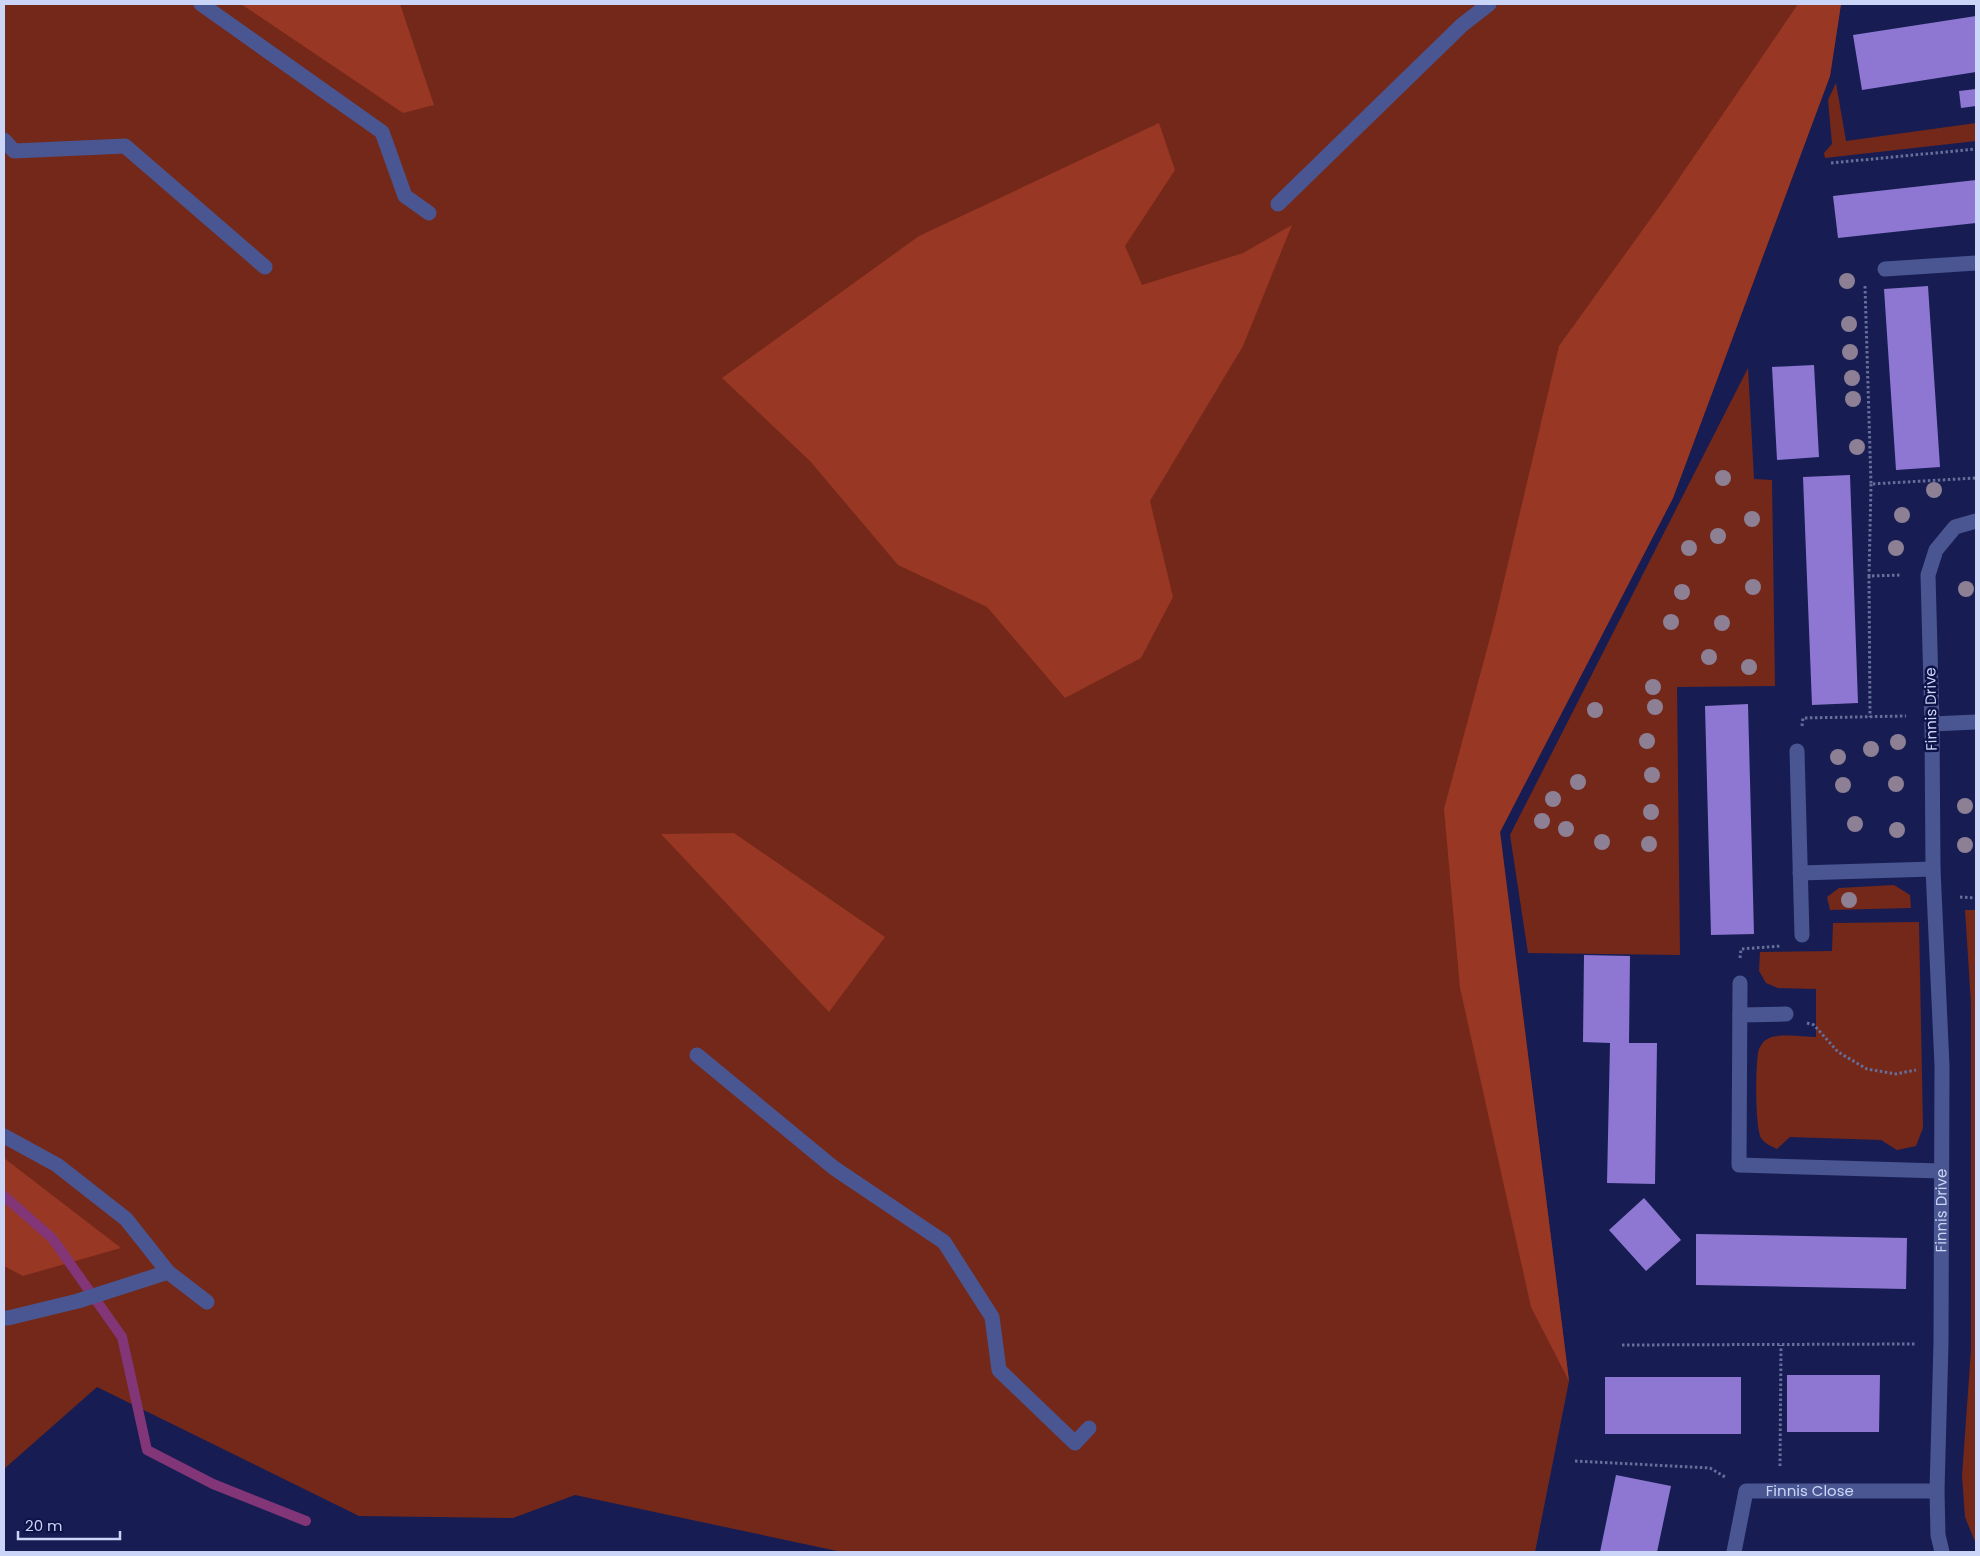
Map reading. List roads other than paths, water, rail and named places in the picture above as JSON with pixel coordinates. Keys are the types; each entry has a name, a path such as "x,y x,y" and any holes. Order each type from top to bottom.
{"street":[{"path":"201,4 382,132 404,196 429,213"},
{"path":"1278,204 1462,25 1489,4"},
{"path":"4,140 14,151 125,146 265,267"},
{"path":"1885,269 1976,268"},
{"name":"Finnis Drive","path":"1942,1552 1938,1535 1937,1491 1941,1343 1942,1066 1933,869 1932,720 1928,575 1936,550 1955,527 1976,521"},
{"path":"1932,720 1976,722"},
{"path":"1797,751 1802,935"},
{"path":"1800,873 1933,869"},
{"path":"1740,983 1739,1165 1941,1171"},
{"path":"1740,1015 1786,1014"},
{"path":"697,1055 834,1168 944,1242 992,1318 999,1370 1075,1444 1089,1428"},
{"path":"4,1136 57,1165 126,1219 168,1272 207,1302"},
{"path":"4,1318 78,1302 168,1272"},
{"name":"Finnis Close","path":"1734,1552 1746,1491 1937,1491"}],"waterway":[{"path":"4,1196 52,1238 122,1337 147,1450 213,1484 306,1521"}]}
